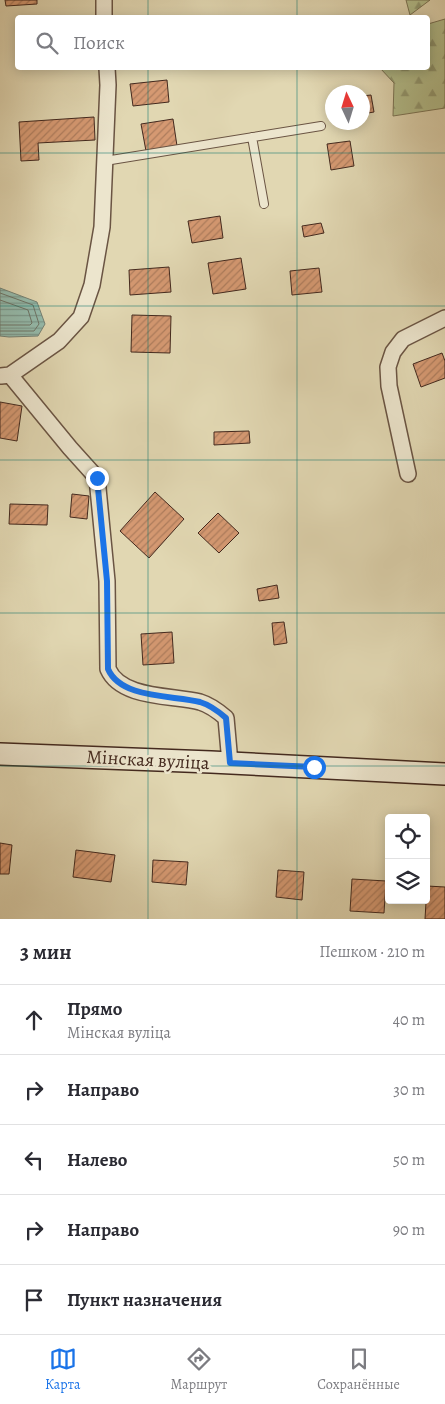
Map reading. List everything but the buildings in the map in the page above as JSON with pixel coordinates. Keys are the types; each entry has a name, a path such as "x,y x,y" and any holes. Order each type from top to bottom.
{"main road":[{"name":"Мінская вуліца","path":"0,754 445,774"}],"street":[{"path":"104,0 104,15"},
{"path":"107,70 102,227 92,285 81,317 59,341 5,376 97,478 107,581 108,669 111,675 121,685 152,694 201,702 215,708 226,718 230,763"},
{"path":"408,474 389,386 388,368 393,352 403,339 445,318"}],"lane":[{"path":"105,162 321,126"},
{"path":"252,137 264,204"}],"green space":[{"path":"406,0 430,0 410,15"},
{"path":"445,19 445,108 393,116 394,83 382,70 430,70 430,23"}],"water":[{"path":"0,288 37,302 45,324 38,336 0,336"}],"route":[{"path":"97,478 107,581 108,669 111,675 121,685 152,694 201,702 215,708 226,718 230,763 314,767"}]}
